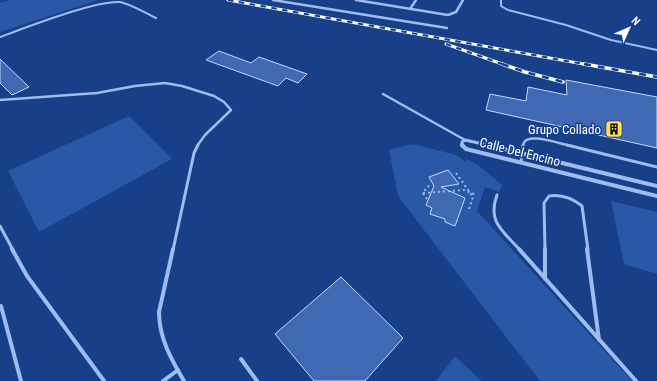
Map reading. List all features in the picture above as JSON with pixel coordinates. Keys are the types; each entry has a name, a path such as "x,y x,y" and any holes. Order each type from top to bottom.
{"street":[{"path":"273,0 447,28"},
{"path":"356,0 446,15 456,12 463,0"},
{"path":"410,9 416,0"},
{"name":"Calle Del Encino","path":"657,186 522,153 465,140 462,141 462,144 466,149 657,196"}],"lane":[{"path":"501,0 501,6 508,10 566,25 611,40 657,50"},
{"path":"0,37 64,14 104,2 120,2 156,18"},
{"path":"0,100 90,94 148,85 172,84 215,96 229,105 231,110 222,121 200,140 196,147 186,182 159,312 158,322 163,339 184,381"},
{"path":"383,94 465,140"},
{"path":"521,162 523,142 526,139 536,138 657,167"},
{"path":"545,279 544,203 549,196 558,194 575,200 582,206 599,340"},
{"path":"498,195 492,208 496,220 545,279 636,381"},
{"path":"0,226 27,276 104,381"},
{"path":"1,306 20,381"},
{"path":"241,359 257,381"},
{"path":"163,381 178,370"}],"path":[{"path":"456,173 473,197 468,212"},
{"path":"423,193 427,187 431,185"},
{"path":"423,193 464,190 476,194"},
{"path":"423,193 427,199"}],"shaded area":[{"path":"10,0 98,0 0,32 0,3"},
{"path":"129,116 172,159 39,232 8,171"},
{"path":"413,144 456,155 466,162 467,159 478,165 502,185 499,192 485,187 477,211 632,381 540,381 398,196 389,150"},
{"path":"611,201 657,212 657,274 624,264"},
{"path":"455,356 481,381 436,381"}],"building":[{"path":"219,51 251,63 259,57 307,74 298,83 286,78 278,86 206,60"},
{"path":"0,59 29,87 12,95 0,83"},
{"name":"Grupo Collado","path":"566,80 657,97 657,148 486,110 490,94 526,101 528,87 567,95"},
{"path":"448,170 459,184 441,187 465,198 455,226 445,222 445,219 430,214 432,208 426,205 434,186 429,177"},
{"path":"341,277 403,338 365,381 314,381 275,334"}],"railway":[{"path":"228,0 589,65"},
{"path":"446,44 505,65"},
{"path":"502,64 563,82"},
{"path":"584,64 657,77"}],"place":[{"name":"Grupo Collado","path":"614,129"}]}
